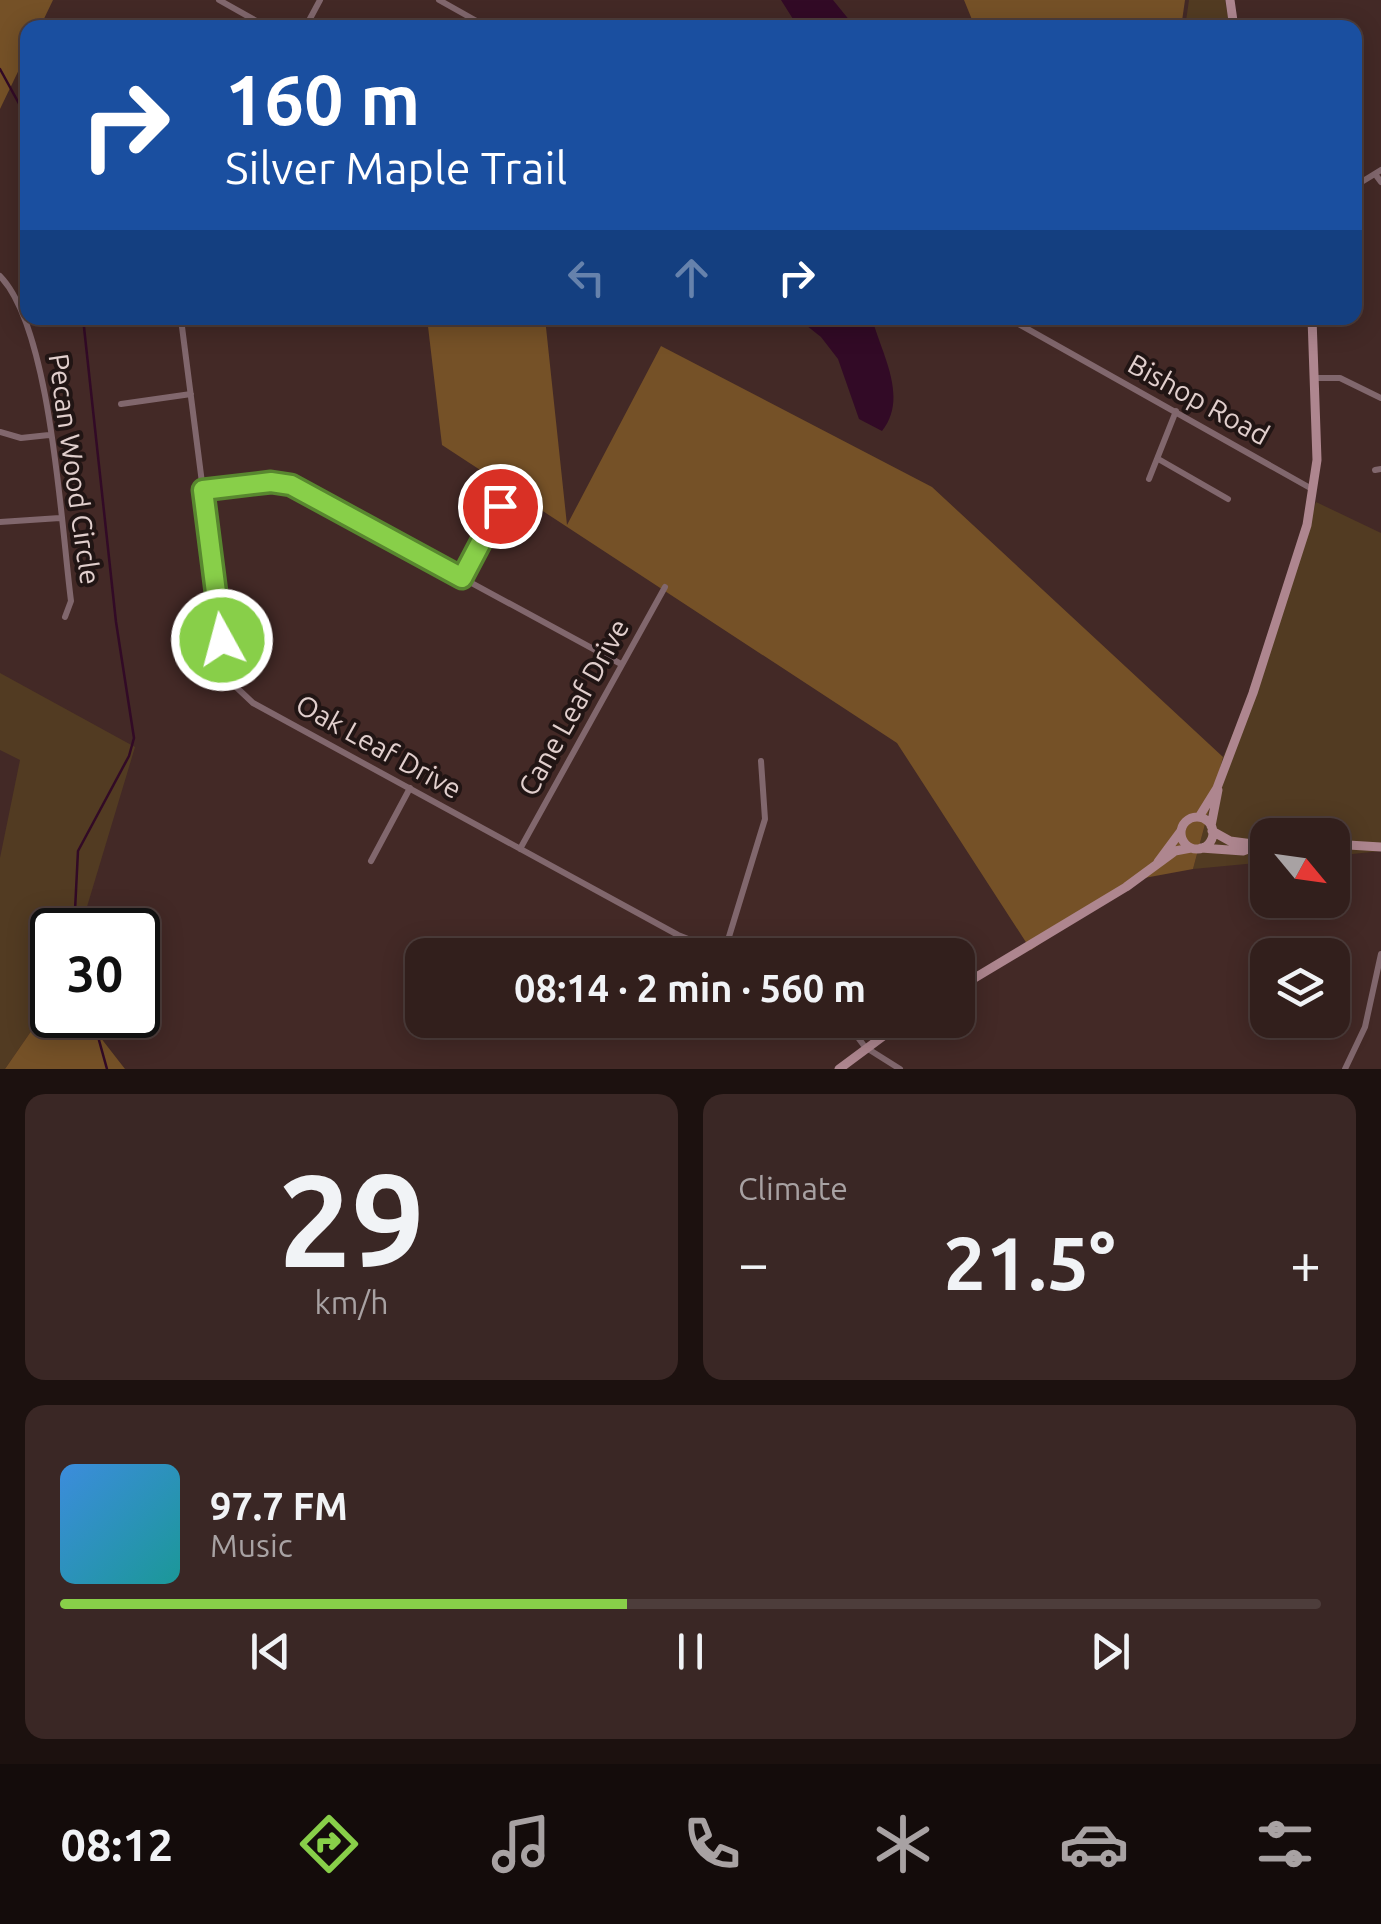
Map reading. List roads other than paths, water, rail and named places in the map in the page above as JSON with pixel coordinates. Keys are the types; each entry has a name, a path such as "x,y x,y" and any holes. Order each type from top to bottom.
{"main road":[{"path":"975,978 1126,888 1175,851 1208,844 1218,788 1292,575 1314,490 1312,325"},
{"path":"1158,862 1185,822 1198,818 1218,788"},
{"path":"1198,818 1230,841 1250,844"},
{"path":"1181,831 1183,841 1196,848 1250,850"},
{"path":"1350,845 1381,847"},
{"path":"839,1069 878,1038"}],"street":[{"path":"219,0 255,20"},
{"path":"439,0 475,20"},
{"path":"1378,172 1381,182"},
{"name":"Pecan Wood Circle","path":"0,276 20,308"},
{"name":"Pecan Wood Circle","path":"28,325 40,362 72,601 64,617"},
{"name":"Oak Leaf Drive","path":"182,325 225,662 235,686 253,703 686,938"},
{"name":"Bishop Road","path":"1021,325 1314,490"},
{"path":"1315,378 1340,378 1381,398"},
{"path":"121,404 191,394"},
{"path":"1149,480 1176,412"},
{"path":"0,432 21,438 49,435"},
{"path":"1160,460 1228,499"},
{"path":"203,490 271,482 291,485 621,664"},
{"path":"462,578 500,506"},
{"path":"0,522 60,518"},
{"name":"Cane Leaf Drive","path":"520,849 665,588"},
{"path":"731,938 765,819 761,762"},
{"path":"370,862 410,788"},
{"path":"1345,1069 1366,1028 1381,954"},
{"path":"858,1038 865,1047 900,1069"}],"waterway":[{"path":"0,69 20,105"},
{"path":"75,908 78,851 129,756 134,738 116,622 84,325"},
{"path":"98,1038 107,1069"}]}
